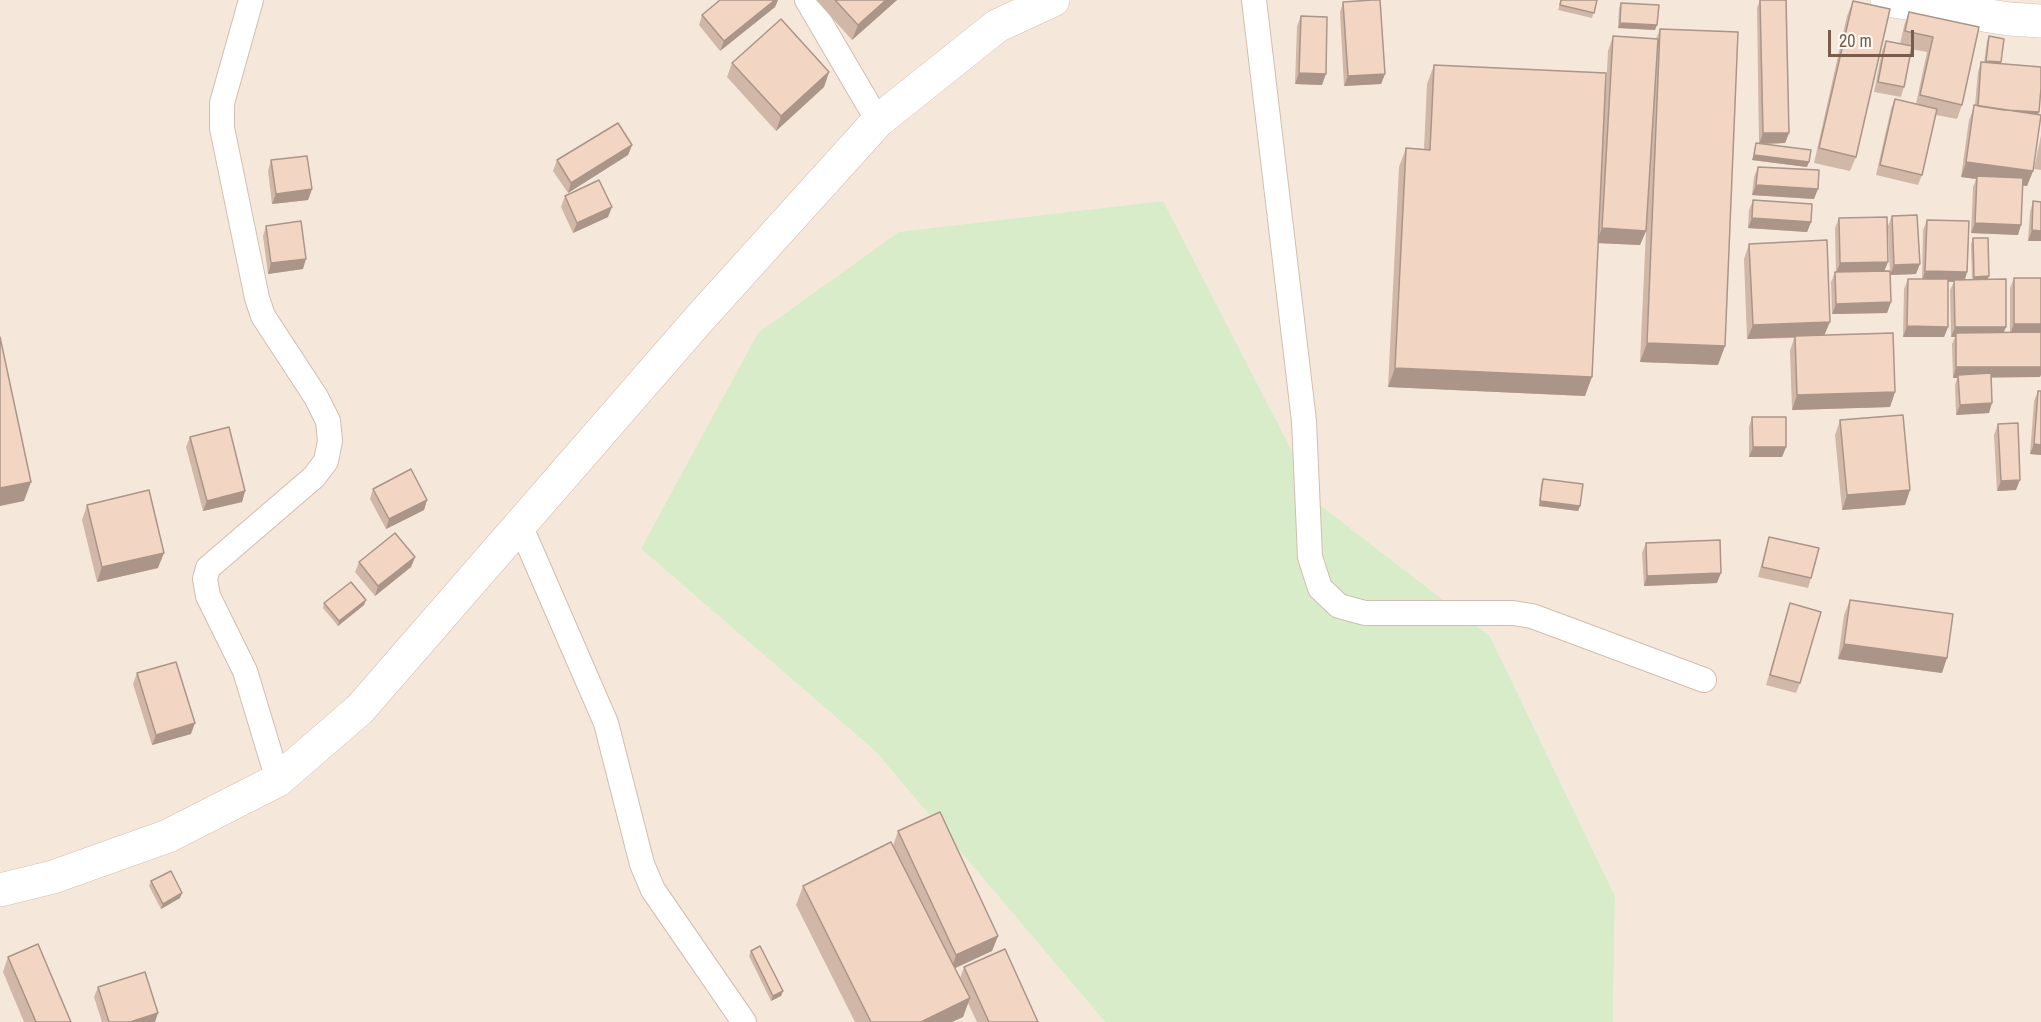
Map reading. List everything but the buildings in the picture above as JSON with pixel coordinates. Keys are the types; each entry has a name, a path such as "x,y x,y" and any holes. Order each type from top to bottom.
{"main road":[{"path":"0,890 53,878 168,836 278,780 360,709 700,318 878,121 997,26 1053,0"},
{"path":"1887,0 2009,19 2041,21"}],"street":[{"path":"251,0 222,103 222,128 257,297 264,316 316,397 328,421 330,441 326,461 314,477 208,568 205,579 208,596 245,671 278,780"},
{"path":"807,0 878,121"},
{"path":"1254,0 1304,421 1310,557 1320,588 1339,606 1365,613 1513,613 1532,616 1704,680"},
{"path":"520,525 606,723 642,864 653,890 744,1022"}],"shaded area":[{"path":"0,0 2041,0 2041,1022 1613,1022 1615,896 1490,636 1319,504 641,549 875,751 1105,1022 0,1022"}],"green space":[{"path":"1163,201 1319,504 1490,636 1615,896 1613,1022 1105,1022 875,751 641,549 758,333 899,232"}]}
